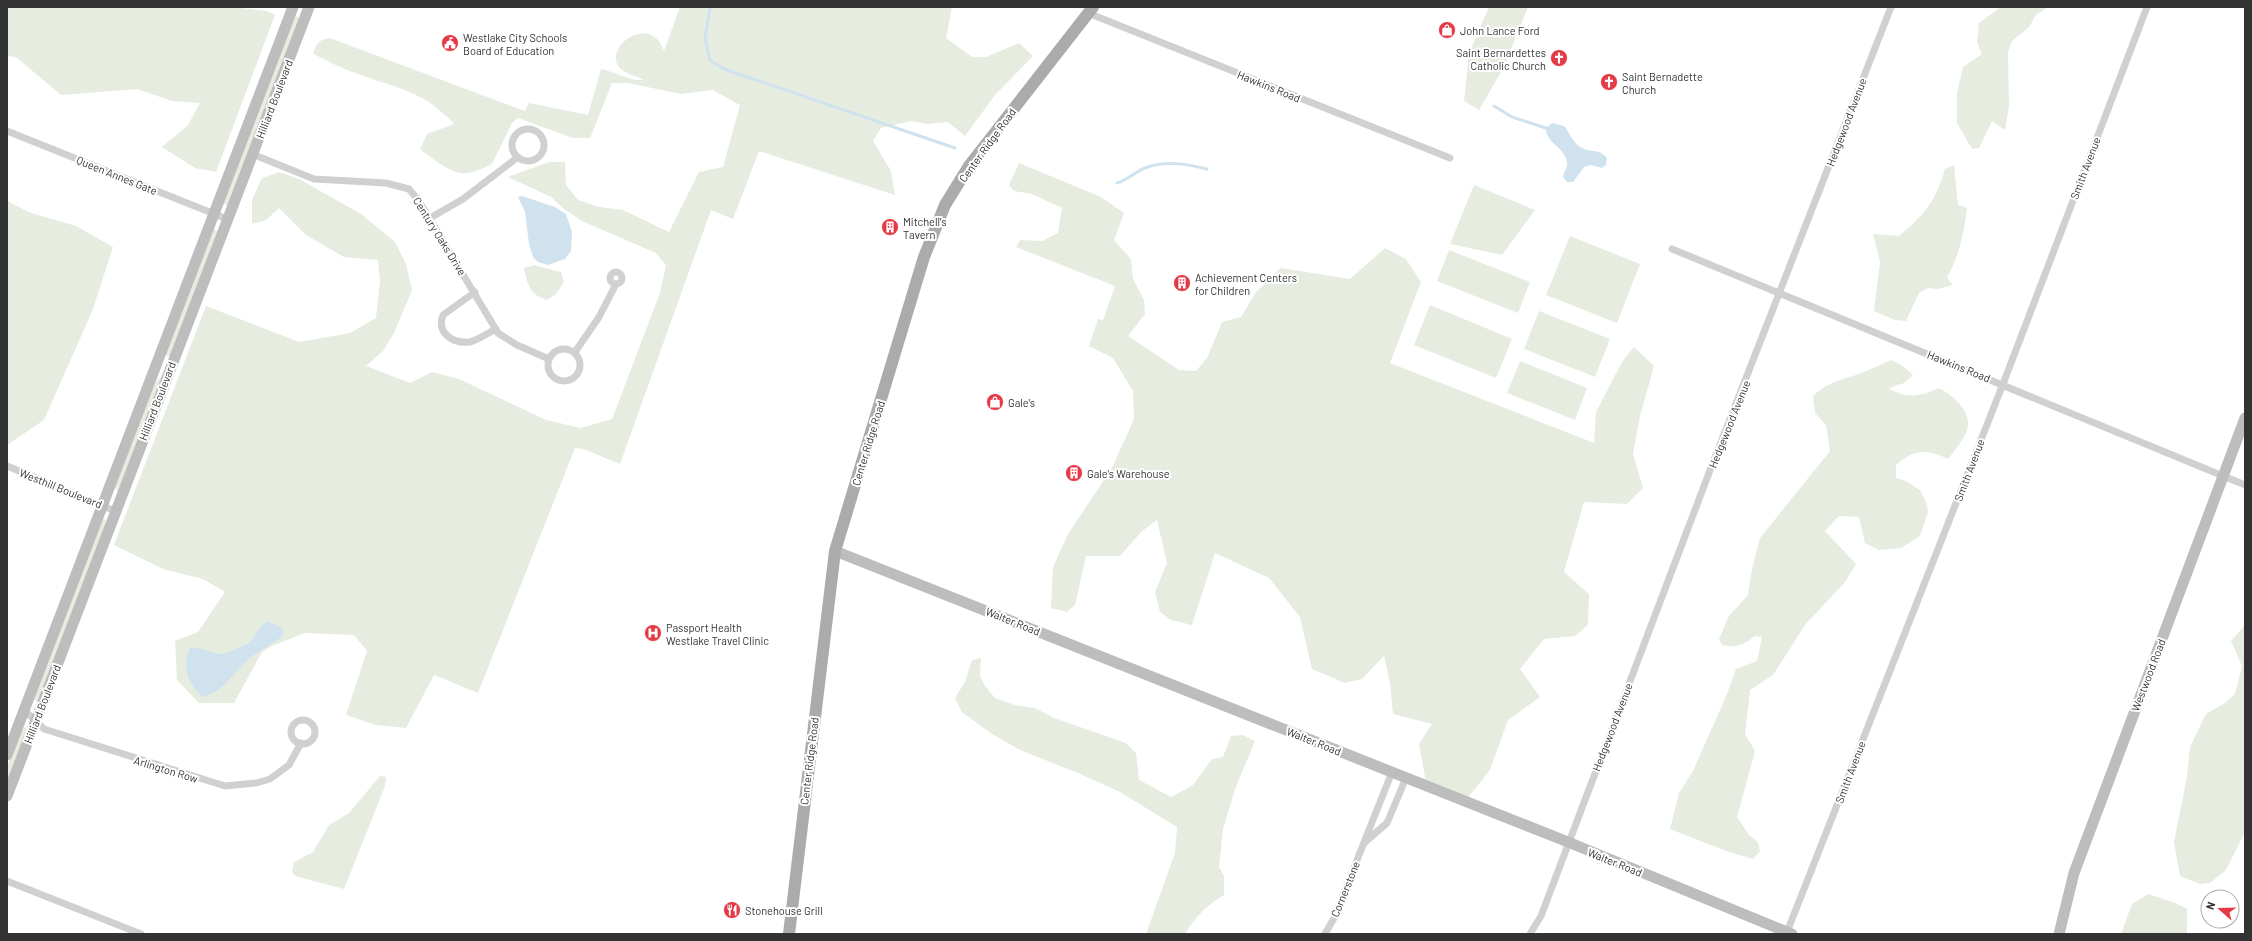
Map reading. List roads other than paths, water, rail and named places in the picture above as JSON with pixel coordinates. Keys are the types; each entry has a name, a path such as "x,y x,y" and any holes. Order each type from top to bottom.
{"main road":[{"name":"Hilliard Boulevard","path":"7,755 293,7"},
{"name":"Hilliard Boulevard","path":"7,796 309,7"},
{"name":"Center Ridge Road","path":"789,934 835,551 924,257 937,223 969,166 1091,10"},
{"name":"Westwood Road","path":"2059,934 2074,873 2245,418"},
{"name":"Walter Road","path":"835,551 1568,842 1789,933"}],"street":[{"name":"Hedgewood Avenue","path":"1530,934 1541,916 1709,473 1781,294 1891,7"},
{"name":"Smith Avenue","path":"1789,933 2147,7"},
{"name":"Hawkins Road","path":"1091,10 1450,158"},
{"path":"530,129 541,136 544,147 540,156 534,160 526,161 518,157 516,156 512,145 518,132 530,129"},
{"name":"Queen Annes Gate","path":"7,132 227,219"},
{"name":"Century Oaks Drive","path":"252,154 314,179 386,183 409,189 430,218 475,292 498,334 512,343 549,359"},
{"path":"430,218 463,199 518,157"},
{"name":"Hawkins Road","path":"1672,249 2245,485"},
{"path":"575,352 599,317 616,284"},
{"path":"475,292 443,315 441,326 443,332 455,341 472,342 496,329"},
{"path":"566,348 575,352 580,364 579,370 571,379 563,381 555,378 548,368 549,359 555,351 566,348"},
{"name":"Westhill Boulevard","path":"7,466 102,504 115,511"},
{"name":"Arlington Row","path":"24,710 44,729 225,786 256,783 270,779 289,765 301,743"},
{"name":"Cornerstone","path":"1325,934 1334,918 1392,772"},
{"name":"Cornerstone","path":"1364,843 1387,824 1406,778"},
{"path":"7,881 141,934"}],"water":[{"path":"1552,123 1564,126 1579,146 1604,155 1607,158 1606,165 1602,168 1591,165 1584,167 1573,182 1567,182 1563,177 1567,164 1563,152 1549,138 1547,133 1546,128"},
{"path":"522,196 555,207 566,214 572,232 571,251 565,259 548,265 538,262 533,257 529,244 525,212 518,197"},
{"path":"267,621 283,628 283,636 249,659 217,691 203,697 190,680 186,667 186,660 191,647 219,654 230,652 249,643"}],"waterway":[{"path":"710,7 705,38 710,60 724,69 955,148"},
{"path":"1494,106 1512,117 1546,128"},
{"path":"1117,183 1145,168 1160,164 1184,164 1207,169"}],"place":[{"name":"John Lance Ford","path":"1447,30"},
{"name":"Westlake City Schools Board of Education","path":"450,43"},
{"name":"Saint Bernardettes Catholic Church","path":"1559,58"},
{"name":"Saint Bernadette Church","path":"1609,82"},
{"name":"Mitchell's Tavern","path":"890,227"},
{"name":"Achievement Centers for Children","path":"1182,283"},
{"name":"Gale's","path":"995,402"},
{"name":"Gale's Warehouse","path":"1074,473"},
{"name":"Passport Health Westlake Travel Clinic","path":"653,633"},
{"name":"Stonehouse Grill","path":"732,910"}]}
